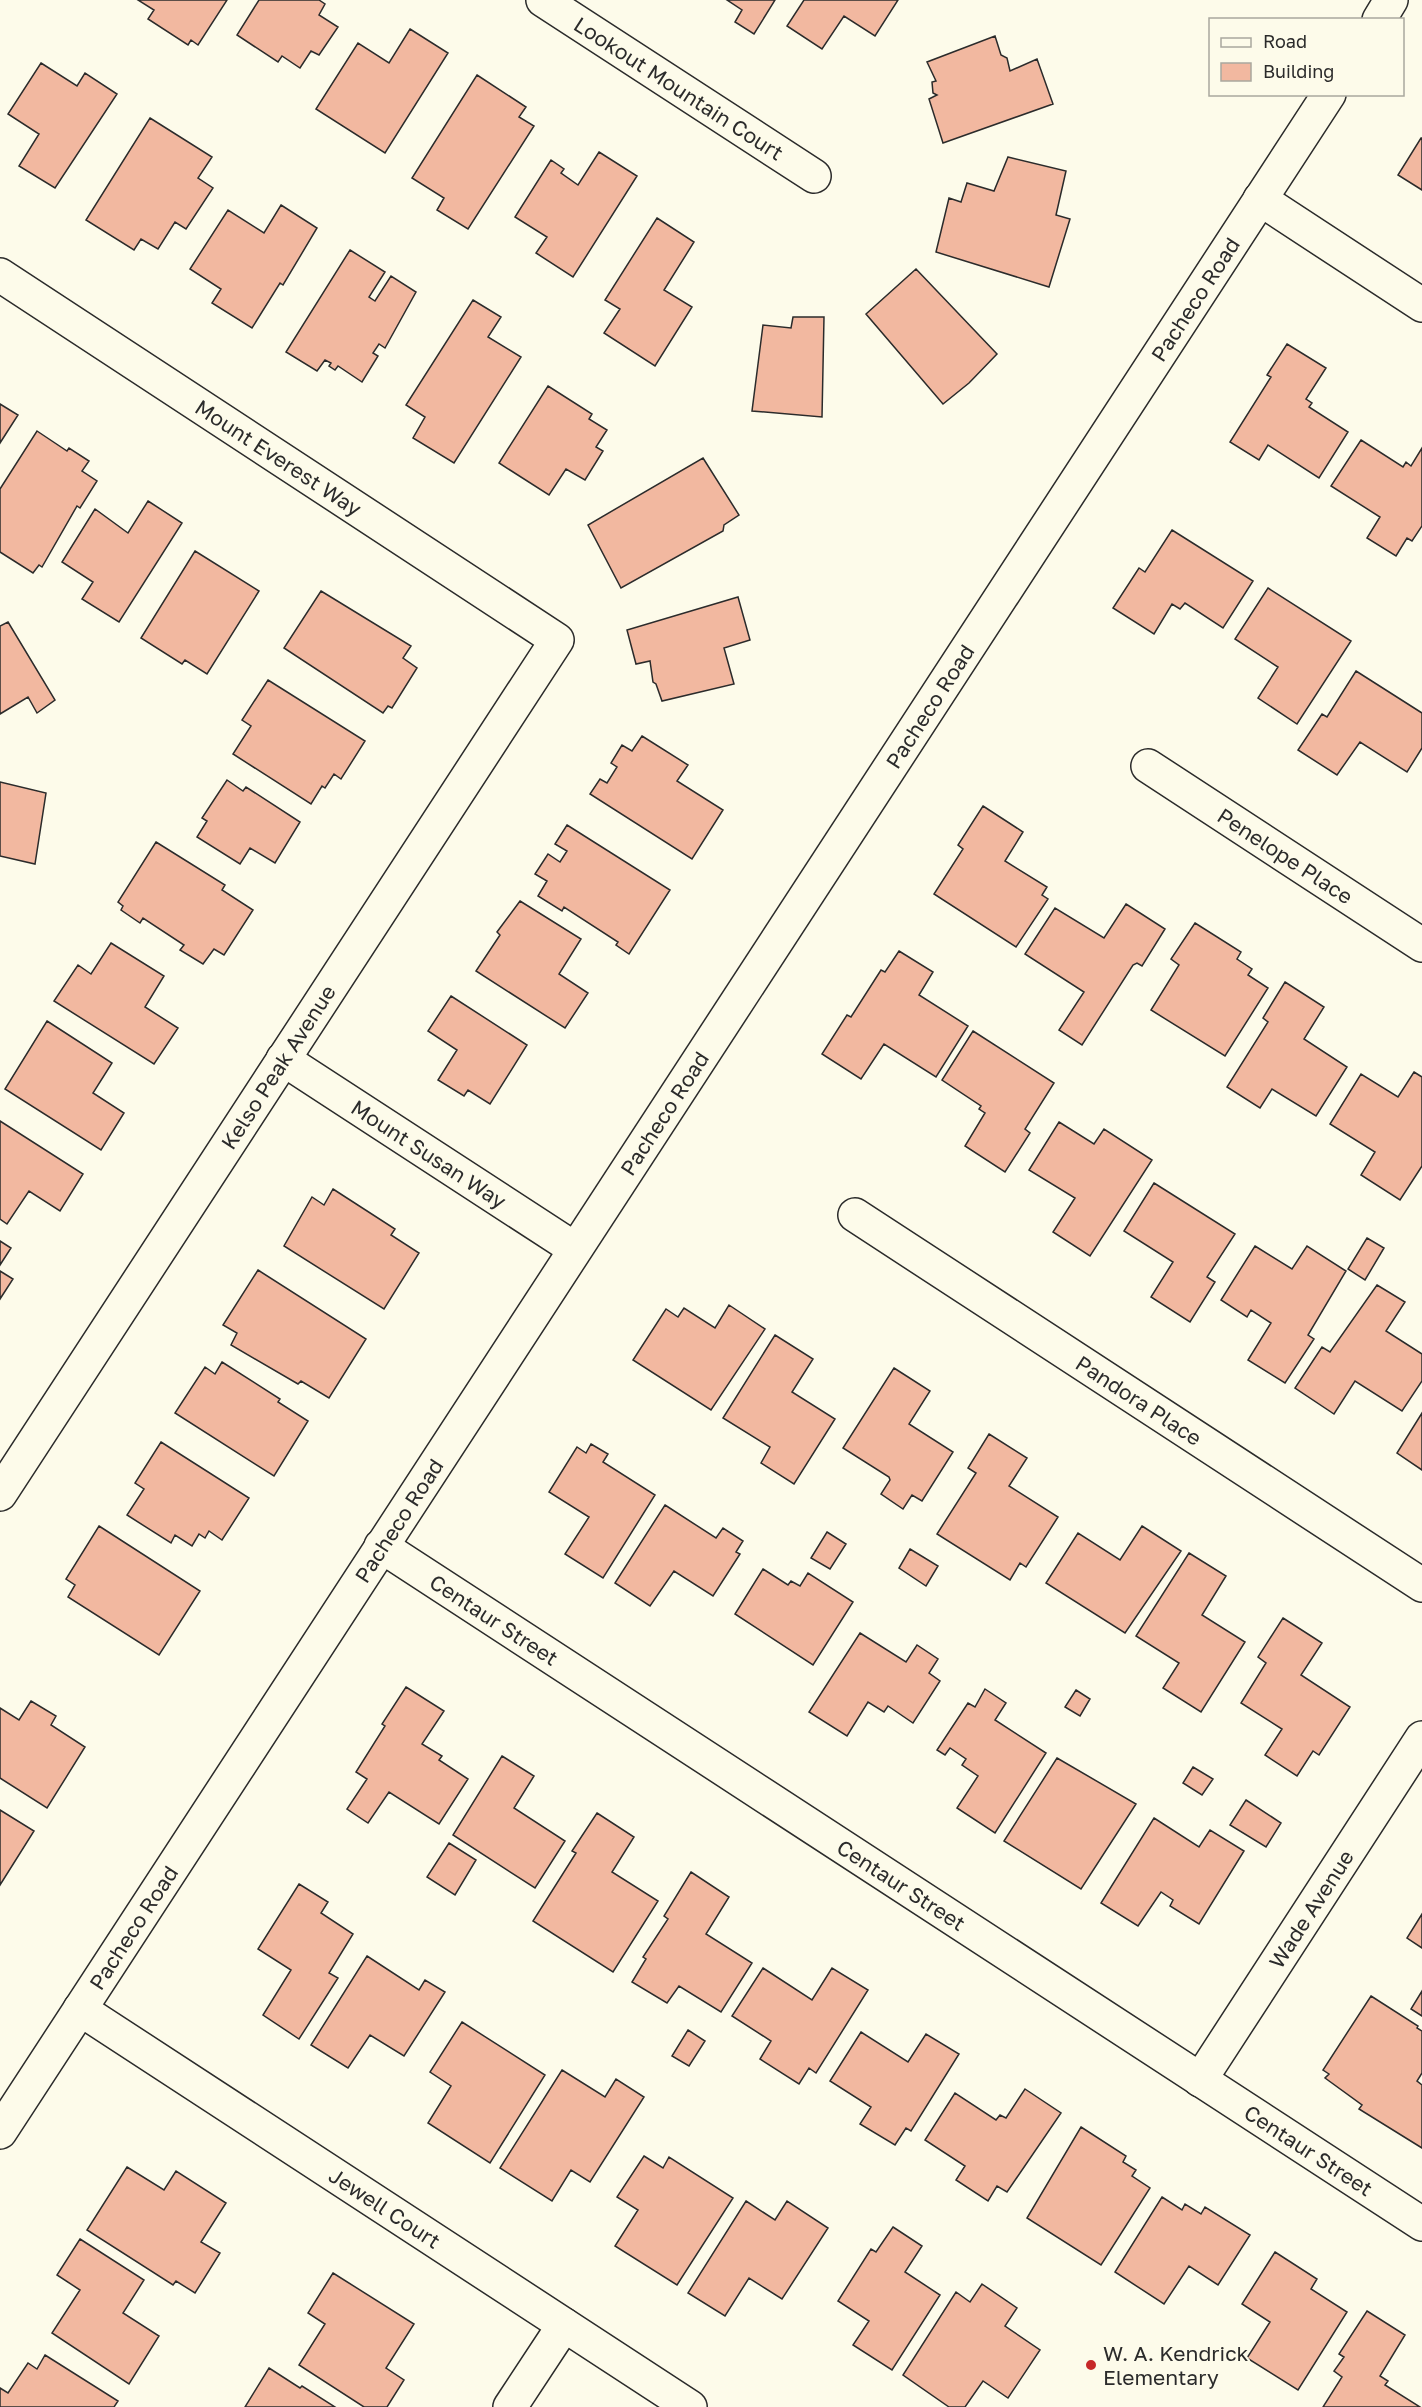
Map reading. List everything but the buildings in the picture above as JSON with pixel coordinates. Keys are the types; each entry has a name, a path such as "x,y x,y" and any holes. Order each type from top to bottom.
{"street":[{"name":"Lookout Mountain Court","path":"543,0 814,176"},
{"path":"1379,18 1391,0"},
{"name":"Pacheco Road","path":"0,2132 1328,96"},
{"path":"1260,199 1422,305"},
{"name":"Mount Everest Way","path":"0,274 557,640"},
{"name":"Kelso Peak Avenue","path":"0,1494 557,640"},
{"name":"Penelope Place","path":"1148,766 1422,945"},
{"name":"Mount Susan Way","path":"283,1059 575,1249"},
{"name":"Pandora Place","path":"855,1215 1422,1585"},
{"name":"Centaur Street","path":"381,1546 1422,2224"},
{"name":"Wade Avenue","path":"1200,2080 1422,1738"},
{"name":"Jewell Court","path":"80,2009 690,2407"},
{"path":"510,2407 564,2325"}],"place":[{"name":"W. A. Kendrick Elementary","path":"1091,2365"}]}
